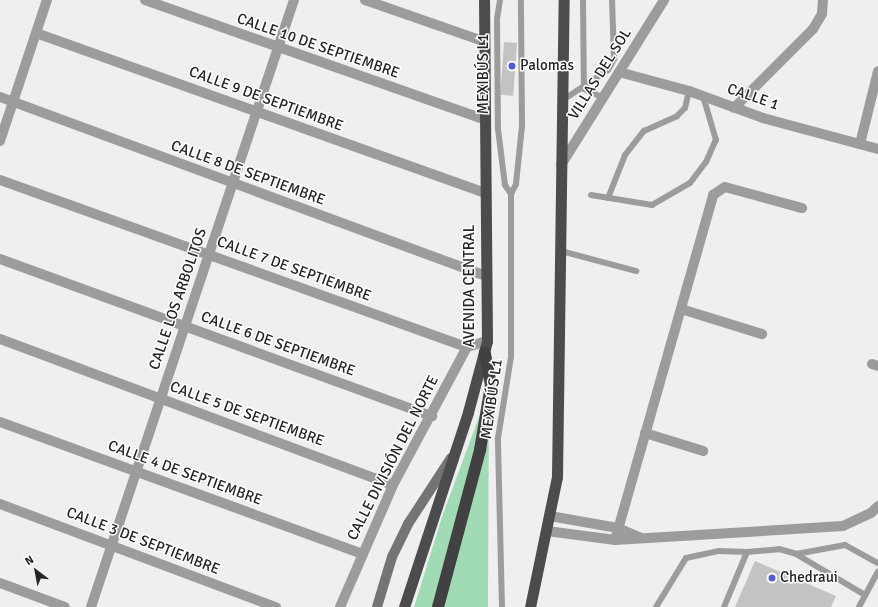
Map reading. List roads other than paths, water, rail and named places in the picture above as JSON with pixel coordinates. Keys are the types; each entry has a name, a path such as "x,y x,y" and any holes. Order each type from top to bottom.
{"highway":[{"name":"AVENIDA CENTRAL","path":"404,607 486,347 485,193 482,119 484,0"},
{"path":"530,607 557,478 560,410 564,0"},
{"path":"438,607 445,588 480,450 489,399 491,370 486,347"}],"main road":[{"path":"377,607 392,557 408,524 452,457"},
{"path":"536,607 541,556"},
{"path":"430,607 445,588"}],"street":[{"path":"0,141 47,0"},
{"name":"CALLE 10 DE SEPTIEMBRE","path":"145,0 482,119"},
{"name":"CALLE LOS ARBOLITOS","path":"91,607 294,0"},
{"path":"364,0 483,41"},
{"name":"VILLAS DEL SOL","path":"562,165 602,97 664,0"},
{"path":"734,108 813,29 822,14 823,0"},
{"name":"CALLE 9 DE SEPTIEMBRE","path":"36,33 485,193"},
{"name":"CALLE 1","path":"619,72 689,91 734,108 878,149"},
{"path":"860,144 878,73"},
{"name":"CALLE 8 DE SEPTIEMBRE","path":"0,98 486,276"},
{"name":"CALLE 7 DE SEPTIEMBRE","path":"0,180 467,347"},
{"path":"616,540 618,528 645,433 717,189 725,187 802,208"},
{"name":"CALLE 6 DE SEPTIEMBRE","path":"0,259 432,416"},
{"path":"681,309 762,334"},
{"name":"CALLE 5 DE SEPTIEMBRE","path":"0,338 393,485"},
{"path":"467,347 486,347"},
{"name":"CALLE DIVISIÓN DEL NORTE","path":"340,607 360,553 393,485 432,416 467,347"},
{"name":"CALLE 4 DE SEPTIEMBRE","path":"0,422 360,553"},
{"path":"645,433 703,451"},
{"name":"CALLE 3 DE SEPTIEMBRE","path":"0,504 112,544 276,607"},
{"path":"547,531 616,540 843,526 872,513 878,506"},
{"path":"550,516 618,528 642,538"},
{"path":"0,583 64,607"}],"lane":[{"name":"MEXIBÚS L1","path":"500,0 497,19 498,129 505,185 511,194"},
{"name":"MEXIBÚS L1","path":"502,607 498,438 511,357 511,194 516,184 522,126 521,0"},
{"path":"584,0 584,88"},
{"path":"562,100 584,88 608,70 614,60 612,0"},
{"path":"584,88 602,97"},
{"path":"608,198 626,155 644,132 677,116 686,108 689,91"},
{"path":"591,195 652,205 690,183 706,162 716,140 703,96"},
{"path":"561,251 636,271"},
{"path":"796,554 845,545 878,563"},
{"path":"656,607 686,558 719,551 747,552 780,549 796,554 865,595"},
{"path":"724,607 747,552"},
{"path":"859,607 878,572"}],"place":[{"name":"Palomas","path":"512,66"},
{"name":"Chedraui","path":"772,578"}]}
